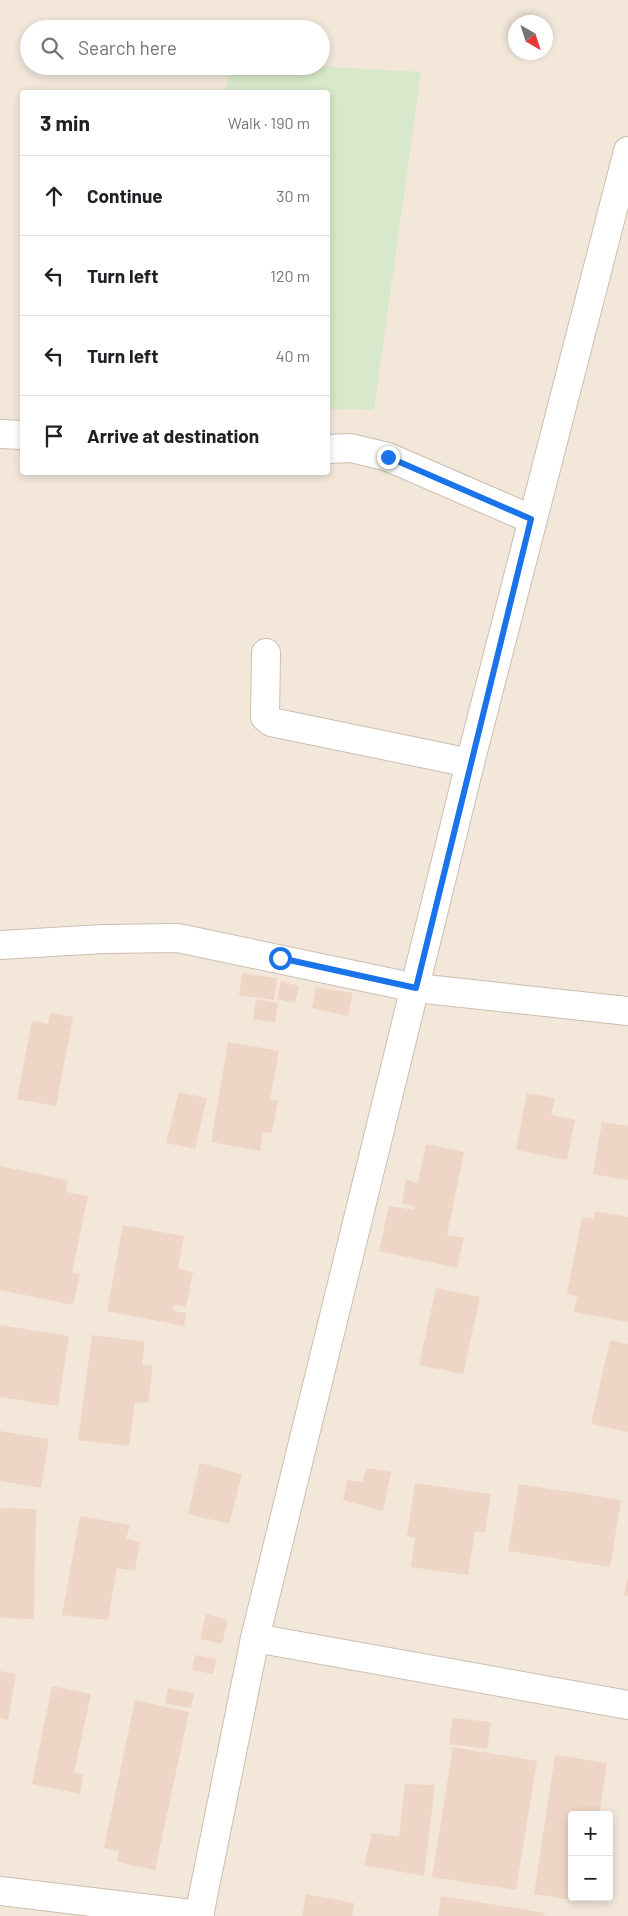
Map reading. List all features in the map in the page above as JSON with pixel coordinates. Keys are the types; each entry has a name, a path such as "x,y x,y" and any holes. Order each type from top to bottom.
{"street":[{"path":"0,1891 199,1916 254,1638 531,519 625,179 628,151"},
{"path":"0,434 20,435"},
{"path":"330,449 351,448 388,457 531,519"},
{"path":"266,653 265,717 271,722 470,763"},
{"path":"0,944 103,939 178,938 416,988 628,1011"},
{"path":"254,1638 628,1705"}],"shaded area":[{"path":"0,0 628,0 628,1916 0,1916"}],"green space":[{"path":"330,67 421,72 374,410 330,409 330,90 225,90 228,75 330,75"}],"building":[{"path":"242,973 277,978 274,1000 239,995"},
{"path":"281,981 299,986 295,1003 277,999"},
{"path":"316,987 353,993 348,1016 312,1008"},
{"path":"256,999 278,1003 275,1023 253,1019"},
{"path":"50,1013 73,1017 56,1106 17,1099 32,1021 48,1024"},
{"path":"228,1042 279,1051 270,1100 278,1101 272,1133 263,1132 260,1151 211,1142"},
{"path":"179,1092 207,1098 195,1149 166,1143"},
{"path":"527,1093 555,1098 551,1115 575,1120 567,1160 516,1150"},
{"path":"602,1122 628,1126 628,1180 593,1174"},
{"path":"426,1144 464,1152 447,1235 464,1238 457,1268 379,1251 389,1206 414,1210 415,1206 402,1203 406,1180 418,1183"},
{"path":"0,1166 68,1180 66,1192 88,1196 72,1273 80,1274 73,1305 0,1290"},
{"path":"595,1211 628,1217 628,1322 574,1312 577,1296 567,1294 582,1217 594,1219"},
{"path":"123,1225 184,1236 178,1269 193,1272 186,1307 174,1305 173,1311 186,1313 184,1326 107,1311"},
{"path":"436,1288 480,1297 463,1374 419,1365"},
{"path":"0,1325 69,1336 58,1406 0,1397"},
{"path":"92,1335 145,1342 142,1365 153,1366 148,1403 135,1402 129,1446 78,1440"},
{"path":"610,1340 628,1344 628,1432 591,1424"},
{"path":"0,1431 49,1439 41,1488 0,1481"},
{"path":"200,1463 242,1474 229,1524 188,1514"},
{"path":"367,1468 391,1472 383,1511 343,1500 347,1480 362,1482"},
{"path":"415,1483 491,1494 485,1533 475,1531 468,1575 411,1567 415,1538 407,1536"},
{"path":"519,1484 621,1500 610,1567 508,1551"},
{"path":"0,1508 36,1509 34,1619 0,1618"},
{"path":"80,1516 130,1525 126,1539 140,1542 135,1571 117,1568 108,1620 62,1615"},
{"path":"628,1579 628,1596 624,1595"},
{"path":"206,1614 228,1620 222,1644 200,1639"},
{"path":"195,1655 216,1659 213,1674 192,1670"},
{"path":"0,1671 16,1674 8,1720 0,1718"},
{"path":"52,1686 91,1694 74,1773 83,1775 80,1794 32,1784"},
{"path":"168,1688 194,1693 191,1708 165,1704"},
{"path":"135,1700 189,1712 155,1870 117,1862 119,1851 104,1848"},
{"path":"453,1718 491,1722 487,1749 449,1744"},
{"path":"453,1747 537,1761 516,1890 432,1877"},
{"path":"555,1755 607,1763 600,1811 568,1811 568,1899 534,1894"},
{"path":"405,1784 435,1785 424,1876 364,1865 372,1833 399,1837"},
{"path":"306,1894 354,1903 352,1916 302,1916"},
{"path":"441,1896 545,1913 544,1916 438,1916"}],"route":[{"path":"280,958 416,988 531,519 388,457"}]}
